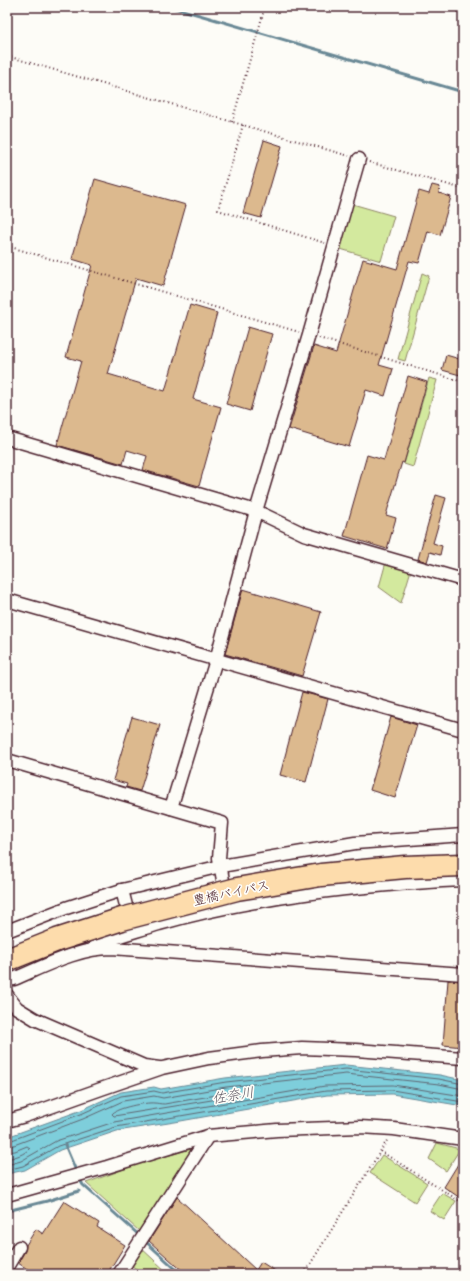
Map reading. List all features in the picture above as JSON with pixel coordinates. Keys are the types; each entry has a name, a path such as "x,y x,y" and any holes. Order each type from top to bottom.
{"highway":[{"name":"豊橋バイパス","path":"7,960 57,940 122,918 237,889 320,874 405,867 463,865"},
{"name":"豊橋バイパス","path":"7,967 60,946 124,925 238,896 321,882 404,874 463,871"}],"street":[{"path":"171,808 216,660 256,511 309,335 359,159"},
{"path":"7,438 256,511 304,534 463,580"},
{"path":"7,600 463,730"},
{"path":"7,760 222,823 219,858 227,908"},
{"path":"7,931 66,908 122,890 221,866 355,843 463,835"},
{"path":"7,980 14,979 101,942 188,916 303,894 374,886 463,880"},
{"path":"122,890 133,932"},
{"path":"71,955 101,948 112,948 463,974"},
{"path":"7,995 17,1008 36,1019 144,1066 162,1068"},
{"path":"7,1121 26,1116 162,1068 209,1058 262,1051 302,1048 356,1050 463,1058"},
{"path":"7,1195 107,1168 208,1136 277,1130 360,1127 394,1129 460,1140"},
{"path":"119,1274 208,1136"},
{"path":"7,1267 19,1247"}],"path":[{"path":"232,122 265,7"},
{"path":"7,56 463,189"},
{"path":"243,125 218,210 335,246"},
{"path":"7,246 463,382"},
{"path":"304,1274 394,1129"},
{"path":"380,1151 463,1203"}],"green space":[{"path":"349,203 394,216 381,261 337,248"},
{"path":"422,273 429,276 405,361 398,359"},
{"path":"429,378 437,380 413,467 404,464"},
{"path":"386,562 411,570 401,603 379,587"},
{"path":"437,1143 460,1149 446,1171 429,1159"},
{"path":"195,1148 139,1231 86,1183 141,1163"},
{"path":"382,1155 427,1183 415,1202 370,1173"},
{"path":"442,1193 456,1201 444,1220 430,1211"},
{"path":"140,1247 169,1274 144,1274 129,1264"}],"water":[{"name":"佐奈川","path":"346,1065 440,1075 463,1080 463,1106 392,1094 327,1095 117,1131 60,1150 25,1170 7,1174 7,1137 79,1111 121,1092 154,1087 161,1089 225,1078"}],"building":[{"path":"264,140 282,146 261,218 243,213"},
{"path":"95,179 186,205 163,286 136,278 108,374 165,391 190,305 217,313 193,399 221,407 199,486 143,470 147,456 127,450 123,464 57,445 81,361 66,357 92,265 72,259"},
{"path":"432,185 440,187 439,193 451,197 440,235 428,231 419,263 409,261 379,365 393,369 385,396 366,390 349,447 289,429 314,346 336,353 363,259 397,269 419,191 429,194"},
{"path":"248,327 272,334 250,411 226,404"},
{"path":"446,355 463,360 460,375 442,370"},
{"path":"408,376 427,382 404,463 402,462 386,515 396,518 387,549 344,536 367,455 384,460"},
{"path":"436,495 446,498 433,543 442,546 440,555 430,552 427,562 418,559"},
{"path":"243,589 321,612 302,676 225,654"},
{"path":"302,692 328,699 306,782 280,775"},
{"path":"132,717 160,725 140,791 126,787 127,784 113,780"},
{"path":"391,717 417,725 395,798 370,790"},
{"path":"448,980 463,981 463,1047 443,1045"},
{"path":"463,1156 463,1200 444,1187"},
{"path":"177,1197 256,1270 261,1262 280,1274 186,1274 149,1241"},
{"path":"64,1201 99,1223 97,1227 125,1245 107,1274 35,1274 18,1263 25,1251 26,1245 36,1229 43,1234"}],"waterway":[{"path":"172,7 463,92"},
{"path":"65,1145 77,1173"},
{"path":"79,1178 83,1185 140,1236"},
{"path":"7,1211 79,1191"},
{"path":"144,1240 181,1274"}]}
